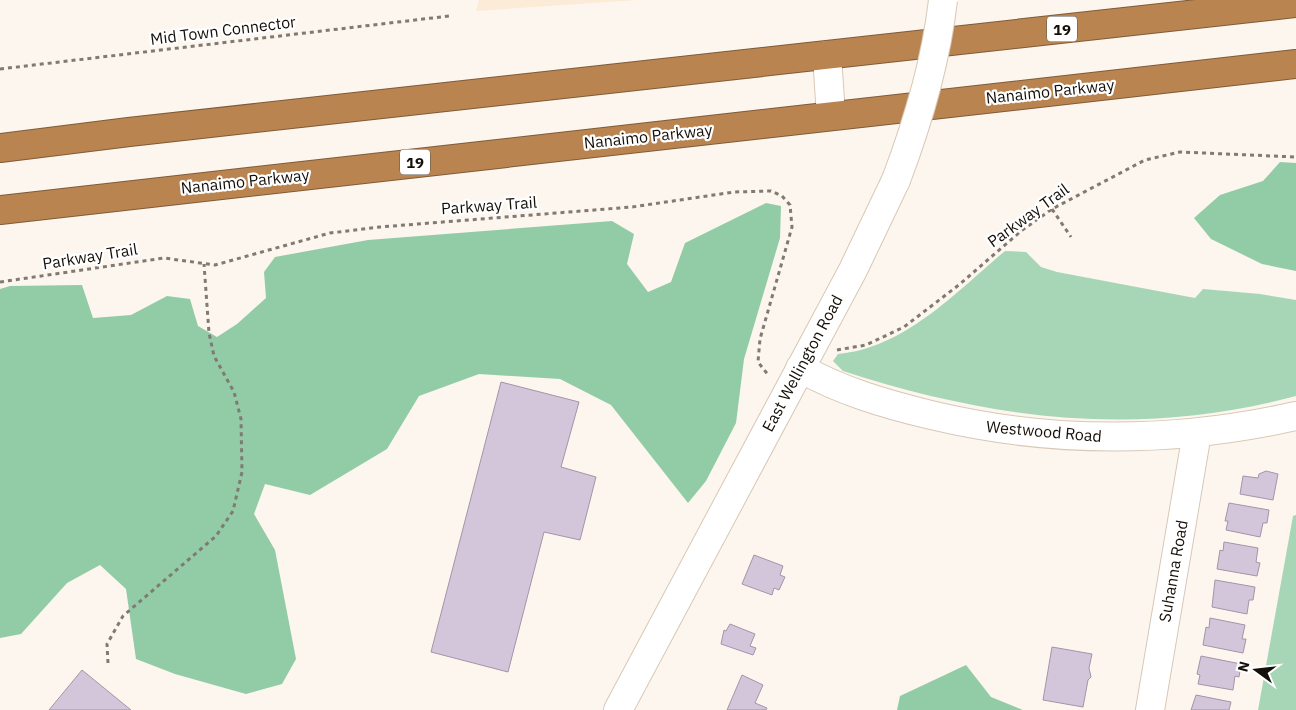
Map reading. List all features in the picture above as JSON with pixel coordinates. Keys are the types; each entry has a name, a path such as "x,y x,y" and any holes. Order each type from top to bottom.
{"highway":[{"name":"19","path":"0,148 1296,2"},
{"name":"Nanaimo Parkway","path":"0,210 1296,64"}],"street":[{"name":"East Wellington Road","path":"618,710 871,236 910,144 928,83 943,0"},
{"path":"827,55 831,116"},
{"name":"Westwood Road","path":"800,368 846,391 904,409 987,426 1083,437 1135,437 1197,433 1296,416"},
{"name":"Suhanna Road","path":"1150,710 1197,433"}],"path":[{"name":"Mid Town Connector","path":"0,70 448,16"},
{"name":"Parkway Trail","path":"829,355 837,350 866,345 904,327 1052,209 1122,170 1161,155 1210,152 1296,156"},
{"name":"Parkway Trail","path":"0,282 164,258 204,264 230,262 330,233 380,227 632,207 734,192 771,191 782,196 790,205 792,227 760,339 758,362 771,381"},
{"path":"1052,209 1071,237"},
{"path":"108,663 108,644 123,616 216,536 232,511 242,472 241,419 234,392 214,356 209,333 204,264"}],"shaded area":[{"path":"479,0 637,0 476,11"}],"green space":[{"path":"1280,162 1296,163 1296,271 1262,264 1211,239 1194,218 1220,195 1263,181"},
{"path":"766,203 781,206 780,238 744,359 736,423 706,481 688,503 611,405 560,379 479,374 419,396 387,449 310,495 265,484 254,514 275,550 296,659 282,684 246,694 175,674 136,659 126,589 100,565 67,583 21,634 0,638 0,289 10,286 82,285 93,318 131,315 167,296 190,299 198,326 217,337 237,324 266,298 264,272 275,257 368,240 612,221 634,234 627,264 648,292 671,282 685,243"},
{"path":"1005,251 1026,252 1041,267 1057,272 1195,298 1203,289 1260,294 1296,300 1296,396 1238,409 1181,417 1068,418 1012,412 899,388 843,371 833,361 838,354 862,350 907,330 948,300"},
{"path":"1296,515 1296,710 1258,710 1293,516"},
{"path":"966,665 991,697 1023,710 897,710 900,696"}],"building":[{"path":"501,382 579,402 561,467 596,477 580,540 544,532 508,672 431,652"},
{"path":"1266,471 1278,474 1273,500 1240,494 1243,476 1258,478 1259,474"},
{"path":"1229,503 1269,510 1267,523 1263,523 1260,537 1226,530 1228,521 1225,521"},
{"path":"1224,542 1258,548 1256,562 1260,563 1257,576 1217,569 1220,550 1223,551"},
{"path":"754,555 783,566 780,575 785,577 779,590 774,588 772,595 742,584"},
{"path":"1215,580 1255,587 1253,600 1249,600 1247,614 1212,607"},
{"path":"1210,618 1245,625 1242,639 1246,639 1243,653 1203,645 1206,627 1209,628"},
{"path":"730,624 755,634 750,646 756,648 753,655 721,644 724,630 726,631"},
{"path":"1052,647 1092,654 1089,668 1091,677 1088,680 1083,707 1043,700"},
{"path":"1201,656 1241,664 1239,677 1235,676 1233,690 1198,684 1200,675 1197,674"},
{"path":"82,670 131,710 49,710"},
{"path":"742,675 763,685 755,703 767,708 766,710 727,710"},
{"path":"1196,695 1231,702 1229,710 1191,710"}]}
